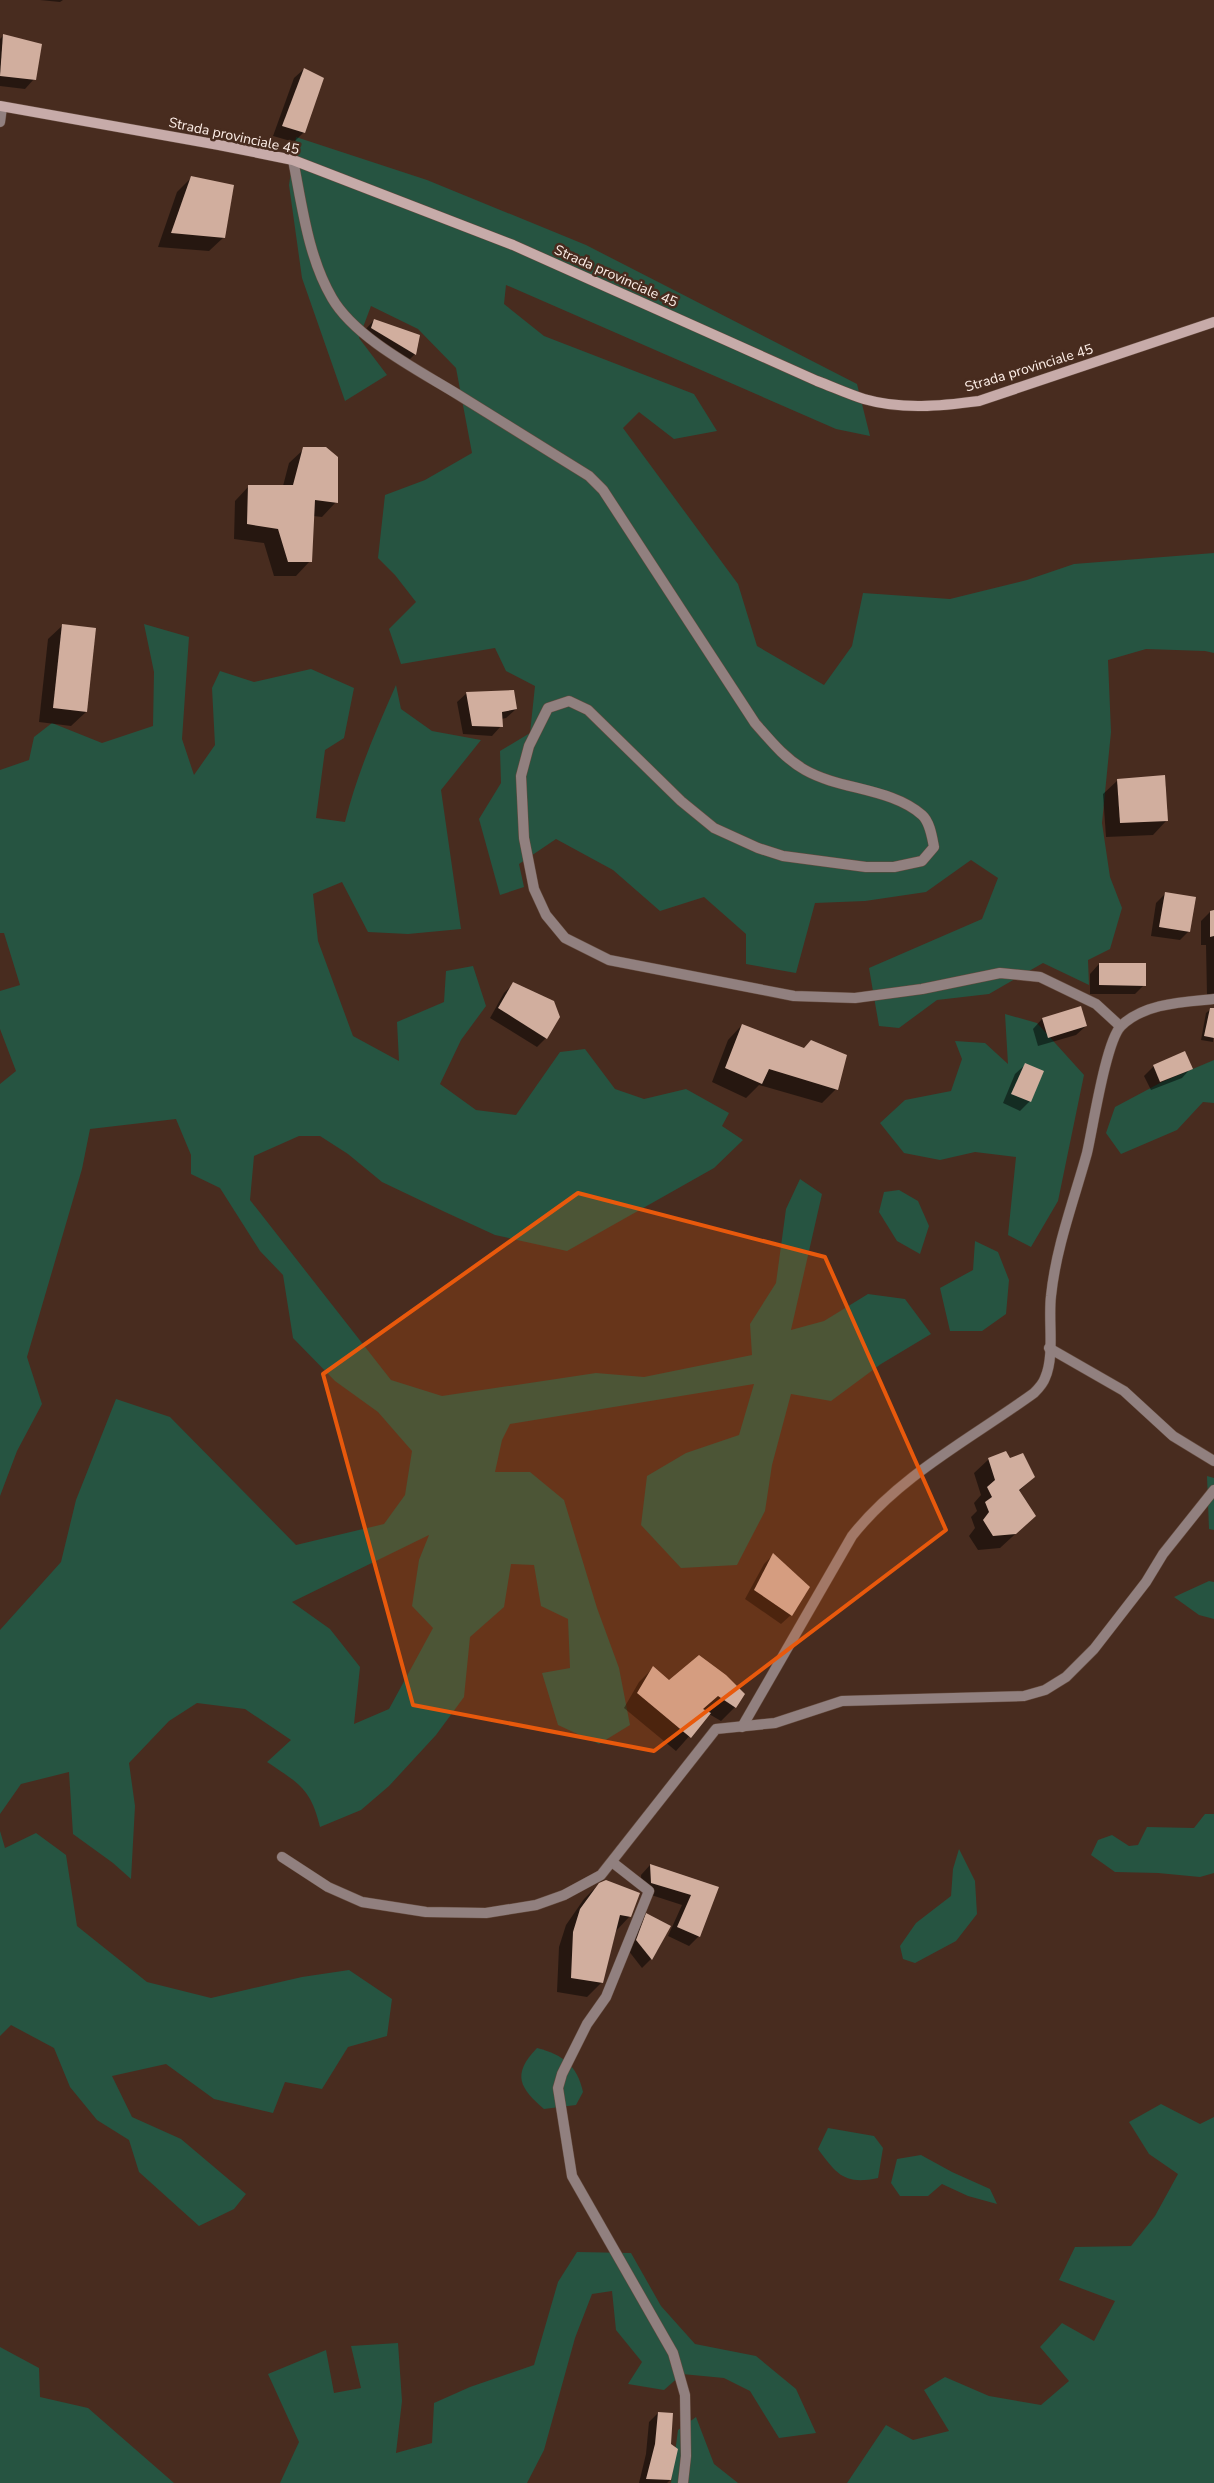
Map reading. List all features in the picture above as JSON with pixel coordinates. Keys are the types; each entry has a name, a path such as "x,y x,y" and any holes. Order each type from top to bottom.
{"main road":[{"name":"Strada provinciale 45","path":"1,107 220,145 293,160 513,245 817,382 865,399 904,406 940,406 978,401 1214,322"}],"street":[{"path":"0,122 1,107"},
{"path":"293,160 305,219 320,270 332,299 349,319 385,350 589,476 604,490 754,723 782,754 804,770 832,782 874,793 902,803 923,816 930,830 934,847 922,861 894,867 866,867 783,856 758,848 714,828 681,801 588,710 569,701 548,708 529,746 521,776 524,838 534,889 546,915 565,938 609,960 794,996 855,998 922,989 1000,973 1040,977 1096,1004 1120,1026"},
{"path":"742,1727 852,1536 869,1515 898,1488 1034,1393 1045,1379 1049,1348 1050,1296 1057,1256 1087,1152 1109,1052 1120,1026 1142,1012 1174,1003 1214,999"},
{"path":"1049,1348 1124,1391 1173,1436 1214,1461"},
{"path":"282,1857 328,1887 362,1902 426,1912 486,1913 536,1905 564,1895 601,1875 716,1729 775,1722 842,1701 1024,1696 1045,1690 1066,1677 1094,1649 1146,1582 1163,1554 1214,1490"},
{"path":"612,1862 649,1891 606,1997 587,2024 562,2074 558,2088 572,2176 673,2353 685,2395 686,2456 683,2483"}],"highlighted area":[{"path":"578,1193 825,1257 946,1530 654,1751 413,1705 323,1374"}],"green space":[{"path":"296,137 427,180 586,245 857,384 870,436 836,429 506,285 504,304 544,336 694,394 717,431 674,439 639,412 623,428 738,584 757,646 824,685 852,646 863,593 950,599 1027,580 1074,564 1214,553 1214,653 1146,649 1108,660 1111,732 1102,823 1110,877 1122,908 1110,949 1088,960 1089,985 1043,963 989,994 937,1000 899,1028 879,1026 869,968 982,919 998,878 971,860 926,892 865,901 815,903 796,973 746,964 746,934 704,897 660,911 613,870 556,839 519,864 524,887 500,895 479,819 501,783 500,751 530,733 535,686 506,671 495,648 401,664 389,629 416,602 395,575 378,558 385,495 425,480 472,453 456,368 418,329 371,306 359,338 387,375 345,401 302,278 289,185"},
{"path":"144,624 189,637 182,739 194,775 215,745 212,688 220,671 254,682 311,669 354,688 344,738 325,750 316,818 345,822 361,769 396,685 401,709 432,731 481,740 441,790 461,929 408,934 368,932 342,882 313,894 318,941 353,1036 399,1061 397,1022 444,1002 446,971 473,966 486,1006 461,1040 440,1084 476,1110 516,1115 560,1052 585,1049 615,1089 644,1099 686,1089 729,1113 722,1126 743,1140 714,1168 567,1251 495,1235 445,1212 382,1182 348,1154 320,1136 299,1136 254,1156 250,1200 391,1380 442,1396 596,1373 644,1377 752,1355 750,1324 776,1283 786,1209 800,1179 822,1194 791,1330 824,1321 868,1294 905,1299 931,1334 881,1364 831,1401 791,1394 772,1465 765,1511 737,1565 681,1568 641,1525 647,1476 686,1453 739,1435 754,1384 510,1424 502,1440 495,1472 530,1472 564,1500 597,1608 619,1668 630,1725 599,1744 558,1725 542,1673 570,1668 568,1619 541,1606 534,1565 511,1564 504,1607 470,1637 464,1697 436,1735 389,1786 361,1810 320,1827 312,1803 302,1788 267,1762 291,1740 245,1709 197,1703 169,1721 129,1763 135,1806 131,1879 113,1863 73,1834 69,1772 21,1784 0,1814 0,1630 61,1562 76,1500 116,1399 170,1417 296,1545 384,1524 405,1495 412,1451 378,1412 335,1381 293,1338 283,1275 260,1251 220,1188 191,1174 191,1155 176,1119 90,1129 82,1169 27,1357 42,1404 17,1451 0,1496 0,1084 16,1071 0,1029 0,991 20,985 4,933 0,933 0,770 29,760 34,737 52,723 102,743 153,726 154,672","holes":["429,1535 419,1560 412,1606 433,1628 389,1709 354,1724 360,1667 330,1629 292,1602"]},
{"path":"1005,1014 1037,1023 1084,1075 1058,1201 1031,1247 1008,1235 1016,1157 975,1152 940,1160 904,1153 880,1123 905,1100 951,1091 962,1059 955,1041 985,1043 1008,1064"},
{"path":"1214,1060 1214,1103 1203,1102 1177,1130 1121,1154 1106,1133 1115,1107 1162,1082"},
{"path":"899,1190 918,1201 929,1226 920,1254 897,1241 879,1212 884,1192"},
{"path":"975,1241 998,1252 1009,1280 1006,1314 982,1331 950,1331 940,1288 973,1270"},
{"path":"1207,1476 1214,1478 1214,1530 1209,1529"},
{"path":"1209,1581 1214,1582 1214,1619 1199,1615 1174,1597"},
{"path":"1205,1814 1214,1814 1214,1873 1200,1877 1158,1873 1115,1872 1091,1855 1098,1840 1112,1835 1129,1846 1138,1845 1147,1827 1194,1828"},
{"path":"0,1831 5,1848 36,1833 66,1855 77,1926 147,1982 211,1998 302,1977 349,1970 392,1999 387,2036 348,2047 322,2089 285,2082 273,2113 214,2099 166,2064 112,2076 132,2117 181,2139 246,2194 234,2209 199,2226 139,2172 129,2140 97,2120 70,2087 54,2048 11,2025 0,2036"},
{"path":"959,1849 975,1881 977,1914 956,1941 915,1963 903,1959 900,1946 916,1923 951,1896 953,1869"},
{"path":"537,2048 554,2054 568,2062 573,2068 583,2092 576,2105 544,2109 524,2088 521,2074 524,2066"},
{"path":"1161,2104 1200,2124 1214,2117 1214,2483 847,2483 886,2425 913,2440 949,2431 924,2390 945,2377 989,2396 1041,2405 1069,2381 1040,2347 1062,2323 1094,2341 1115,2301 1059,2280 1075,2247 1131,2246 1155,2216 1178,2174 1149,2154 1129,2122"},
{"path":"828,2128 874,2136 883,2148 878,2178 867,2180 850,2179 843,2176 831,2165 818,2149"},
{"path":"921,2155 952,2172 990,2189 997,2204 968,2196 942,2184 928,2196 900,2196 891,2183 897,2159"},
{"path":"577,2252 631,2253 661,2306 695,2344 756,2356 796,2389 816,2433 779,2438 750,2391 724,2378 682,2374 664,2390 628,2384 642,2362 616,2330 612,2291 592,2294 575,2338 544,2450 527,2483 280,2483 299,2442 268,2374 326,2350 334,2393 361,2388 351,2346 398,2343 402,2401 396,2453 432,2443 434,2403 470,2387 534,2365 558,2282"},
{"path":"0,2347 39,2368 40,2397 88,2408 174,2483 0,2483"},
{"path":"696,2417 714,2464 738,2483 671,2483 678,2430"}],"building":[{"path":"3,34 42,44 36,80 0,76"},
{"path":"304,68 324,78 305,133 282,126"},
{"path":"191,176 234,185 225,238 171,233"},
{"path":"374,319 420,335 416,355 371,328"},
{"path":"303,447 326,447 338,457 338,503 315,500 312,562 288,562 278,529 247,524 248,485 293,485"},
{"path":"62,624 96,628 87,712 53,708"},
{"path":"514,690 517,709 502,712 503,727 472,726 466,692"},
{"path":"1165,775 1168,821 1120,823 1117,779"},
{"path":"1165,892 1196,897 1190,932 1159,927"},
{"path":"1214,910 1214,936 1210,937 1210,911"},
{"path":"1099,963 1146,963 1146,986 1099,985"},
{"path":"513,982 554,1001 560,1017 547,1039 498,1008"},
{"path":"1081,1006 1087,1026 1048,1038 1042,1018"},
{"path":"1210,1008 1214,1008 1214,1038 1204,1036"},
{"path":"742,1024 804,1048 811,1040 847,1055 838,1090 769,1069 762,1084 725,1068"},
{"path":"1185,1051 1193,1069 1160,1082 1153,1065"},
{"path":"1025,1063 1044,1071 1031,1102 1011,1094"},
{"path":"1006,1451 1010,1458 1023,1453 1035,1477 1019,1490 1036,1516 1016,1534 993,1536 983,1520 989,1512 985,1502 992,1497 987,1487 995,1480 988,1458"},
{"path":"773,1553 810,1587 792,1616 754,1590"},
{"path":"699,1655 726,1675 745,1694 736,1708 718,1696 703,1709 711,1713 691,1738 637,1693 653,1666 669,1680"},
{"path":"650,1864 719,1887 700,1937 677,1927 691,1895 651,1883"},
{"path":"606,1880 640,1893 631,1917 620,1915 603,1983 571,1978 573,1932 580,1909 599,1883"},
{"path":"646,1913 671,1926 652,1960 636,1940"},
{"path":"658,2412 673,2413 671,2444 678,2449 671,2480 646,2479 655,2444"}]}
